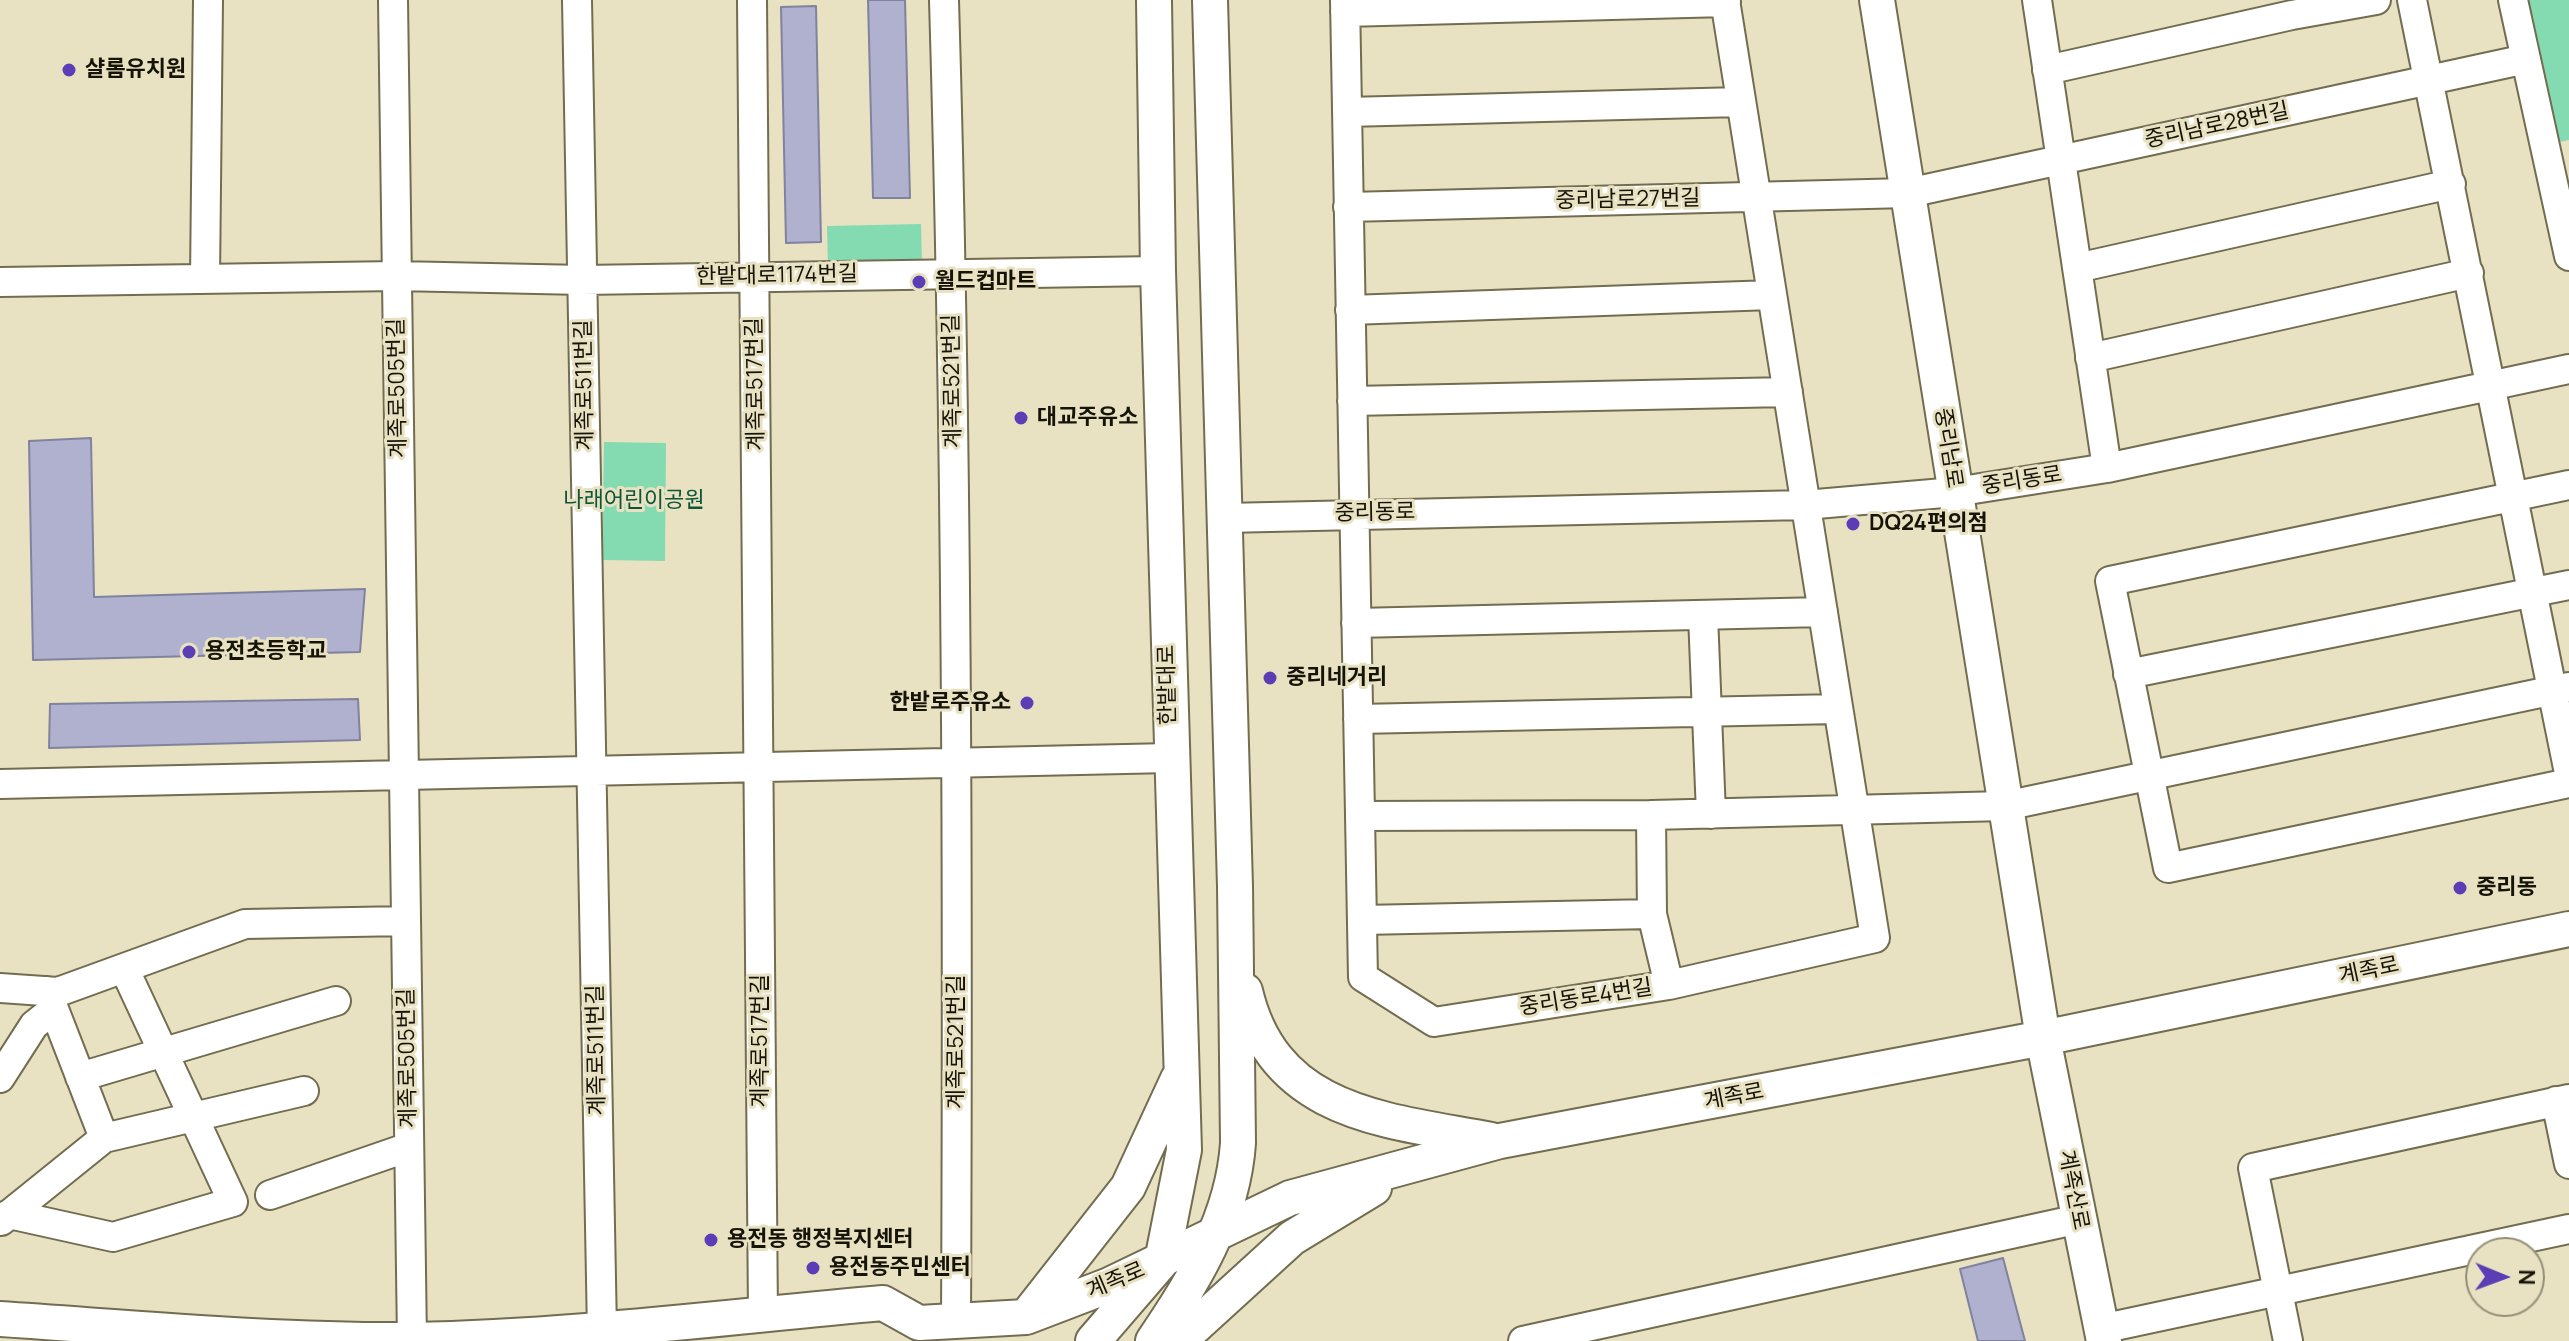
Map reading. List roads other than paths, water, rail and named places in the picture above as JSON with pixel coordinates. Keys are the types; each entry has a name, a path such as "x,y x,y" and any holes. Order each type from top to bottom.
{"main road":[{"name":"한밭대로","path":"1093,1341 1162,1261 1184,1150 1170,758 1154,0"},
{"path":"1153,1341 1183,1298 1215,1234 1228,1205 1237,1158 1235,886 1210,0"},
{"name":"중리남로","path":"1877,0 2043,1038"},
{"path":"1235,886 1241,972 1252,1019 1274,1059 1323,1098 1374,1119 1500,1141"},
{"name":"계족로","path":"890,1341 945,1328 1026,1317 1162,1261 1290,1198 1500,1141 2043,1038 2569,929"},
{"name":"계족산로","path":"2043,1038 2102,1335"},
{"path":"1026,1317 1128,1187 1182,1072"},
{"path":"1179,1341 1292,1238 1412,1165"},
{"path":"0,1319 259,1337 412,1340 602,1331 883,1303 945,1328"}],"street":[{"path":"205,279 208,0"},
{"name":"계족로505번길","path":"393,0 412,1340"},
{"name":"계족로511번길","path":"577,0 602,1331"},
{"name":"계족로517번길","path":"752,0 763,1314"},
{"name":"계족로521번길","path":"944,0 952,273 958,761 945,1328"},
{"path":"2037,0 2107,468"},
{"path":"2047,70 2291,7 2376,0"},
{"path":"2412,0 2533,592 2561,689 2569,773"},
{"path":"2513,0 2526,59 2559,164 2569,256"},
{"path":"1345,6 1726,1 1855,810"},
{"name":"중리동로4번길","path":"1345,6 1363,977 1434,1022 1669,985 1875,938 1855,810"},
{"name":"중리남로28번길","path":"1908,193 2526,59"},
{"path":"1347,112 1741,102"},
{"path":"2077,268 2451,184"},
{"name":"중리남로27번길","path":"1348,207 1908,193"},
{"name":"한밭대로1174번길","path":"0,282 397,276 583,280 1158,271"},
{"path":"2090,358 2469,273"},
{"path":"1350,310 1772,295"},
{"name":"중리동로","path":"1225,518 1805,505 1955,492 2107,468 2569,369"},
{"path":"1352,401 1788,392"},
{"path":"2569,485 2110,581 2168,868 2569,783"},
{"path":"2128,674 2569,585"},
{"path":"1356,623 1823,612"},
{"path":"1703,615 1711,814"},
{"path":"1360,816 1651,815 2005,806 2561,689"},
{"path":"1358,719 1838,709"},
{"path":"0,784 1170,758"},
{"path":"1651,815 1652,914 1669,985"},
{"path":"1362,920 1652,914"},
{"path":"0,1078 58,992 245,924 406,921"},
{"path":"4,1218 113,1237 233,1202 124,968"},
{"path":"0,988 51,1000"},
{"path":"51,1000 104,1138"},
{"path":"80,1077 336,1001"},
{"path":"4,1218 104,1138 304,1091"},
{"path":"2288,1341 2253,1168 2562,1100 2569,1164"},
{"path":"270,1195 409,1147"},
{"path":"1523,1341 2079,1219"},
{"path":"2102,1335 2278,1291 2569,1229"}],"place":[{"name":"샬롬유치원","path":"69,70"},
{"name":"월드컵마트","path":"919,282"},
{"name":"대교주유소","path":"1021,418"},
{"name":"DQ24편의점","path":"1853,524"},
{"name":"용전초등학교","path":"189,652"},
{"name":"중리네거리","path":"1270,678"},
{"name":"한밭로주유소","path":"1027,703"},
{"name":"중리동","path":"2460,888"},
{"name":"용전동 행정복지센터","path":"711,1240"},
{"name":"용전동주민센터","path":"813,1268"}],"park label":[{"name":"나래어린이공원","path":"634,501"}]}
